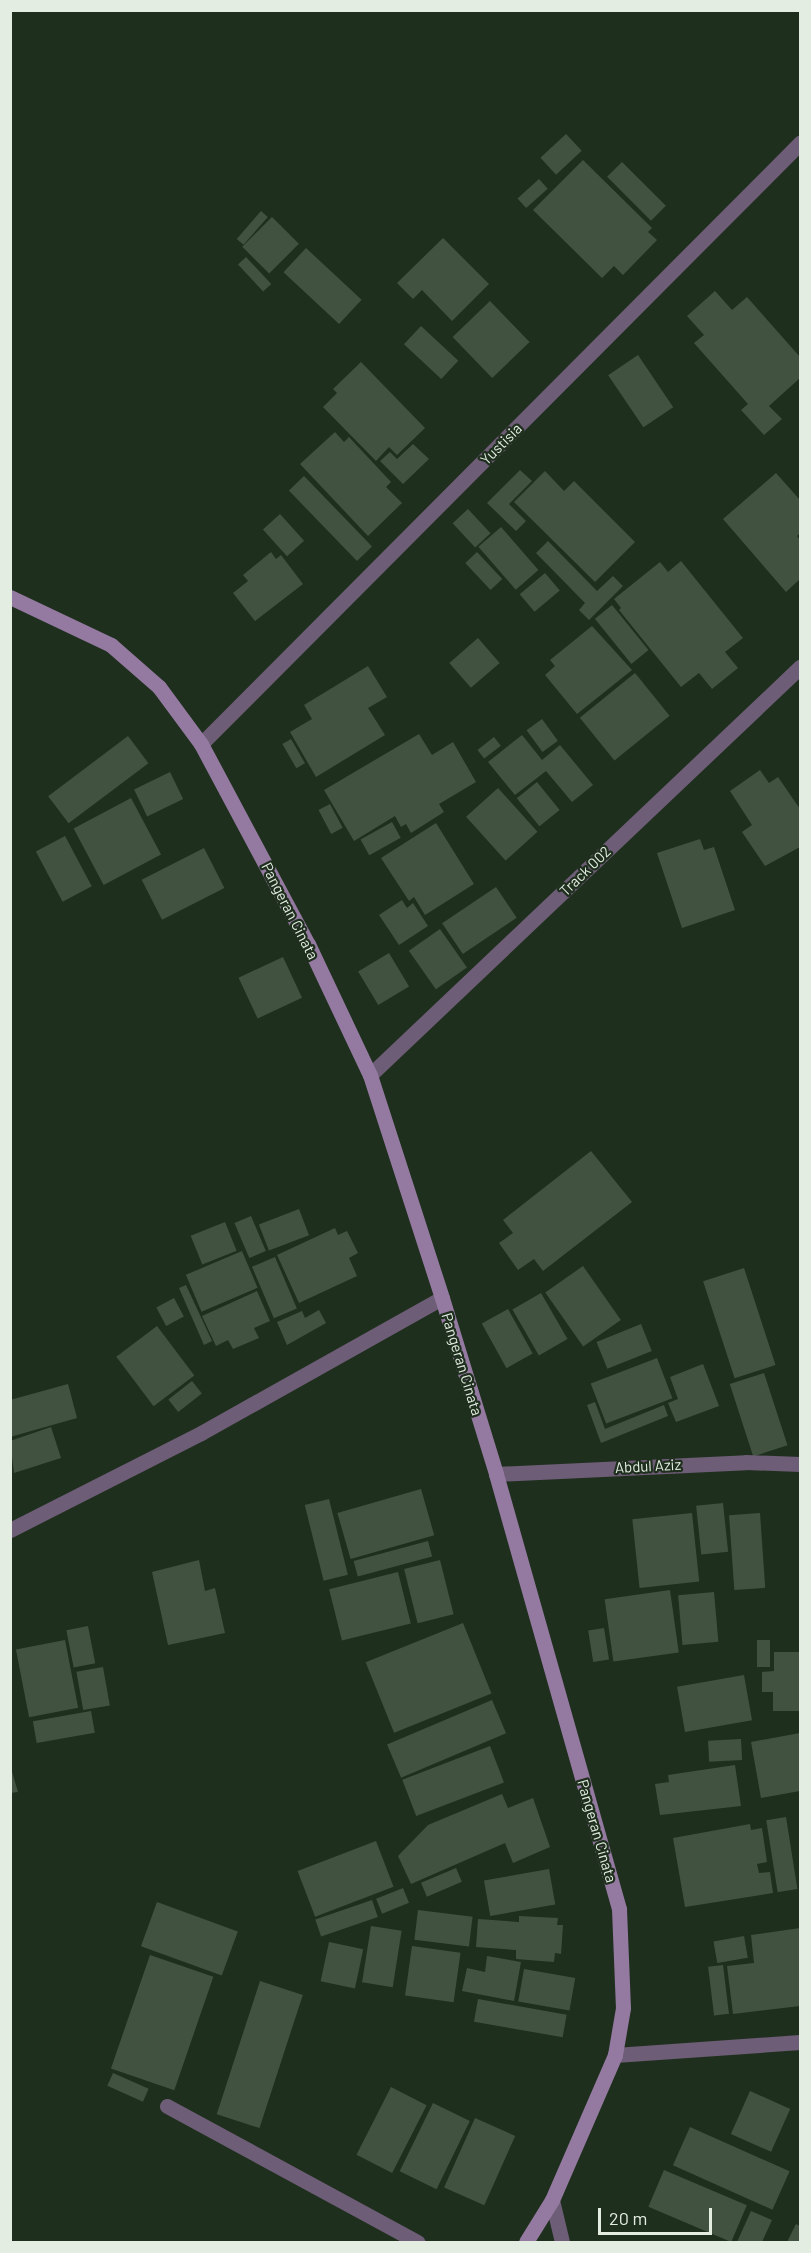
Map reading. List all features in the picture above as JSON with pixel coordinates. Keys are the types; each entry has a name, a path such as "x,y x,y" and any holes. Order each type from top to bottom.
{"street":[{"name":"Yustisia","path":"201,744 801,143"},
{"name":"Pangeran Cinata","path":"10,597 111,645 159,687 201,744 292,913 370,1076 442,1298 496,1474 619,1908 623,2008 615,2055 552,2200 526,2242"},
{"name":"Track 002","path":"370,1076 801,667"},
{"path":"10,1530 201,1433 442,1298"},
{"name":"Abdul Aziz","path":"496,1474 746,1462 801,1464"},
{"path":"615,2055 801,2042"},
{"path":"166,2106 417,2242"},
{"path":"552,2200 562,2242"}],"building":[{"path":"566,134 582,151 556,175 540,158"},
{"path":"583,160 652,228 648,232 657,240 623,275 614,266 602,278 533,210"},
{"path":"622,162 666,206 651,221 607,177"},
{"path":"539,179 548,189 526,208 517,198"},
{"path":"261,211 268,217 244,245 237,239"},
{"path":"272,217 299,244 269,274 242,247"},
{"path":"443,238 489,284 452,321 422,290 413,299 397,283"},
{"path":"306,248 362,300 339,324 283,272"},
{"path":"246,257 271,284 263,292 238,265"},
{"path":"715,291 732,310 747,297 800,357 800,378 769,406 782,419 764,435 741,410 748,404 694,343 704,335 687,316"},
{"path":"490,301 530,342 492,378 453,337"},
{"path":"421,326 458,361 441,379 404,344"},
{"path":"638,355 673,407 643,427 608,375"},
{"path":"361,362 425,428 397,455 389,447 376,461 323,407 337,393 333,389"},
{"path":"335,432 344,442 349,437 391,482 386,487 402,503 368,536 300,464"},
{"path":"413,444 429,459 403,484 380,461 390,452 397,459"},
{"path":"520,470 532,481 509,504 526,521 516,531 487,503"},
{"path":"545,471 564,491 574,481 635,542 595,582 514,502"},
{"path":"776,473 800,500 800,533 797,536 800,540 800,579 786,592 723,519"},
{"path":"304,476 372,546 357,561 289,491"},
{"path":"468,509 491,533 475,547 453,523"},
{"path":"280,514 304,541 287,556 263,529"},
{"path":"501,527 538,570 516,590 478,547"},
{"path":"548,541 597,591 613,576 623,586 589,620 579,610 585,603 536,553"},
{"path":"271,552 276,559 281,555 303,584 255,621 233,593 248,581 243,575"},
{"path":"477,552 502,579 491,590 465,563"},
{"path":"681,561 743,638 725,652 738,668 712,689 699,673 681,687 619,610 621,608 614,599 660,562 668,572"},
{"path":"545,573 560,591 535,612 520,594"},
{"path":"612,605 649,650 631,664 595,619"},
{"path":"592,626 632,670 577,714 545,675 555,666 550,660"},
{"path":"478,638 500,663 471,688 449,663"},
{"path":"368,666 387,697 368,708 385,735 316,777 290,732 312,719 304,705"},
{"path":"635,673 670,716 614,760 580,718"},
{"path":"542,719 558,741 542,752 527,730"},
{"path":"419,734 432,755 453,742 476,782 439,804 444,812 411,833 406,824 401,827 395,816 354,841 324,790"},
{"path":"522,735 542,760 560,745 593,785 572,802 546,771 515,795 488,762"},
{"path":"128,736 148,763 69,823 48,796"},
{"path":"494,737 501,746 484,759 477,750"},
{"path":"291,739 305,763 296,768 282,744"},
{"path":"760,770 769,783 778,777 800,809 800,847 765,866 742,832 752,825 730,791"},
{"path":"170,772 183,799 147,816 134,790"},
{"path":"537,782 560,810 539,826 517,798"},
{"path":"498,788 537,832 506,861 466,817"},
{"path":"131,798 161,855 104,885 74,829"},
{"path":"330,804 343,828 331,834 319,810"},
{"path":"392,822 401,838 369,855 361,839"},
{"path":"436,823 474,884 425,915 414,897 409,901 381,858"},
{"path":"65,836 92,886 63,902 36,851"},
{"path":"700,839 704,850 714,847 735,910 682,928 657,853"},
{"path":"204,848 224,888 162,920 142,880"},
{"path":"496,887 517,918 463,954 442,923"},
{"path":"402,900 407,908 413,903 428,926 399,945 379,915"},
{"path":"440,929 467,968 436,989 409,951"},
{"path":"389,953 409,986 378,1005 358,972"},
{"path":"283,957 302,998 258,1018 239,978"},
{"path":"591,1151 632,1202 543,1271 534,1259 518,1270 499,1243 513,1233 503,1220"},
{"path":"299,1209 309,1235 269,1251 259,1224"},
{"path":"251,1216 266,1251 249,1258 234,1223"},
{"path":"225,1222 237,1251 202,1265 191,1236"},
{"path":"335,1228 338,1235 347,1231 358,1253 349,1258 357,1276 299,1303 277,1255"},
{"path":"242,1251 258,1288 201,1312 186,1275"},
{"path":"275,1257 297,1309 274,1318 252,1267"},
{"path":"583,1266 621,1320 583,1346 545,1292"},
{"path":"744,1268 776,1365 735,1378 703,1281"},
{"path":"186,1285 212,1341 204,1345 179,1288"},
{"path":"257,1291 270,1321 254,1328 259,1338 233,1349 228,1340 216,1346 202,1316"},
{"path":"541,1293 568,1339 539,1355 512,1310"},
{"path":"174,1298 184,1317 166,1326 156,1307"},
{"path":"508,1309 533,1354 506,1368 482,1324"},
{"path":"319,1310 326,1323 287,1345 277,1322 302,1311 305,1318"},
{"path":"641,1324 652,1351 607,1369 596,1342"},
{"path":"157,1326 194,1376 154,1406 116,1357"},
{"path":"657,1358 672,1398 606,1424 591,1383"},
{"path":"703,1364 719,1406 676,1422 668,1403 678,1399 670,1377"},
{"path":"764,1373 787,1445 753,1456 730,1384"},
{"path":"192,1381 202,1394 178,1412 168,1399"},
{"path":"68,1384 77,1418 10,1437 10,1400"},
{"path":"595,1402 605,1429 664,1405 668,1416 601,1443 587,1405"},
{"path":"51,1427 61,1458 14,1473 10,1441"},
{"path":"421,1489 434,1535 351,1559 337,1513"},
{"path":"329,1499 348,1575 324,1581 305,1505"},
{"path":"723,1503 728,1552 701,1555 696,1506"},
{"path":"692,1513 699,1582 640,1588 632,1519"},
{"path":"760,1513 765,1588 734,1590 729,1515"},
{"path":"428,1541 432,1556 358,1576 354,1561"},
{"path":"199,1560 205,1591 215,1588 225,1633 168,1645 152,1572"},
{"path":"440,1560 454,1614 418,1623 404,1569"},
{"path":"398,1572 411,1623 342,1641 329,1589"},
{"path":"670,1590 679,1652 613,1662 605,1599"},
{"path":"714,1592 718,1642 682,1645 678,1595"},
{"path":"463,1623 491,1693 394,1733 366,1662"},
{"path":"88,1626 95,1663 74,1667 66,1630"},
{"path":"604,1628 609,1660 593,1662 588,1631"},
{"path":"65,1640 78,1708 29,1717 16,1650"},
{"path":"757,1640 770,1640 770,1667 757,1667"},
{"path":"774,1652 800,1652 800,1711 773,1711 773,1692 762,1692 762,1672 774,1671"},
{"path":"103,1667 110,1705 83,1710 76,1672"},
{"path":"744,1675 752,1720 685,1732 677,1687"},
{"path":"492,1700 506,1733 401,1778 387,1745"},
{"path":"91,1711 95,1733 37,1743 33,1721"},
{"path":"800,1733 800,1791 761,1798 751,1742"},
{"path":"741,1739 742,1760 709,1762 708,1741"},
{"path":"490,1746 504,1782 416,1816 402,1780"},
{"path":"10,1765 18,1792 10,1793"},
{"path":"735,1765 741,1806 660,1815 655,1784 669,1782 668,1775"},
{"path":"502,1794 508,1808 533,1798 550,1847 513,1863 505,1843 411,1884 398,1856 428,1825"},
{"path":"786,1817 797,1889 778,1892 766,1820"},
{"path":"750,1824 751,1830 762,1828 767,1862 757,1864 759,1873 770,1872 773,1893 685,1907 673,1838"},
{"path":"376,1841 394,1887 315,1917 298,1871"},
{"path":"456,1868 462,1882 427,1897 421,1883"},
{"path":"549,1869 555,1904 490,1916 484,1880"},
{"path":"403,1888 409,1903 382,1914 376,1899"},
{"path":"372,1900 378,1917 321,1937 315,1920"},
{"path":"157,1902 238,1931 222,1976 141,1946"},
{"path":"418,1910 473,1917 469,1946 414,1940"},
{"path":"519,1916 558,1918 557,1925 563,1925 561,1954 555,1953 554,1962 516,1959 516,1950 476,1947 478,1919 519,1922"},
{"path":"371,1926 402,1931 393,1987 362,1982"},
{"path":"800,1928 800,2006 733,2014 727,1966 754,1963 751,1935"},
{"path":"744,1936 748,1958 717,1963 713,1941"},
{"path":"329,1942 363,1949 355,1988 321,1981"},
{"path":"412,1946 461,1953 454,2002 405,1996"},
{"path":"150,1955 213,1977 174,2090 111,2068"},
{"path":"487,1956 521,1962 514,2001 462,1991 467,1968 485,1972"},
{"path":"723,1965 729,2014 714,2015 708,1967"},
{"path":"524,1969 575,1978 569,2011 518,2001"},
{"path":"260,1981 303,1995 260,2128 217,2114"},
{"path":"478,1999 567,2015 563,2037 474,2022"},
{"path":"113,2073 149,2089 143,2102 107,2086"},
{"path":"391,2087 427,2105 392,2173 356,2155"},
{"path":"750,2091 790,2109 771,2152 731,2134"},
{"path":"433,2103 470,2121 437,2189 400,2171"},
{"path":"475,2118 515,2136 484,2205 444,2187"},
{"path":"690,2127 790,2171 772,2210 673,2165"},
{"path":"664,2170 747,2205 731,2242 648,2207"},
{"path":"751,2211 772,2220 762,2242 737,2242"},
{"path":"796,2224 800,2226 800,2242 787,2242"}]}
